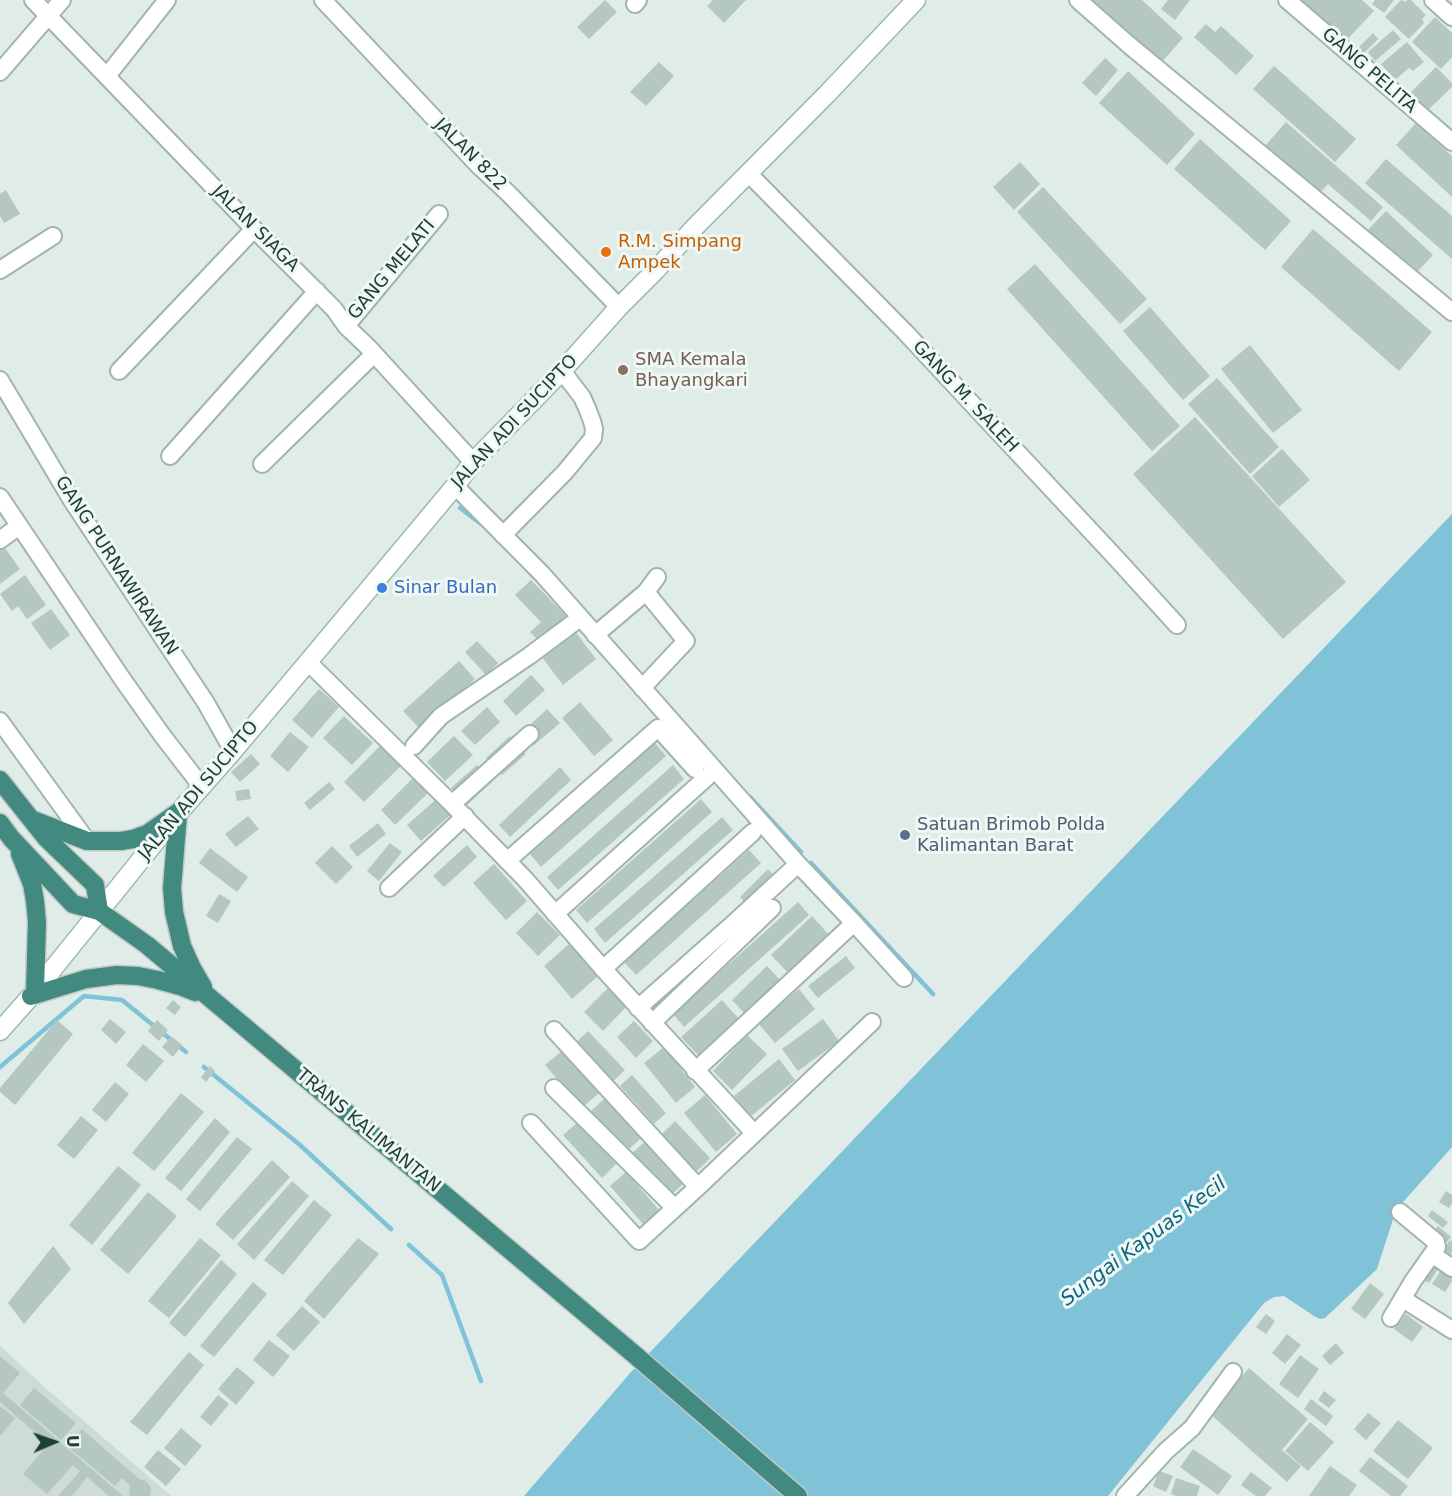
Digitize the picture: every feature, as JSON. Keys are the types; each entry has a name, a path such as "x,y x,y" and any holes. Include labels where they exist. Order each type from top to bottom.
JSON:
{"highway":[{"path":"0,780 46,838 94,885 99,911"},
{"path":"31,820 87,841 121,841 147,834 179,812"},
{"path":"179,812 172,888 174,912 182,946 192,968 211,998"},
{"path":"5,830 24,862 32,884 37,922 33,994 86,979 117,975 158,980 211,998"},
{"name":"TRANS KALIMANTAN","path":"5,830 73,904 99,911 147,945 635,1355 798,1496"}],"main road":[{"name":"JALAN ADI SUCIPTO","path":"0,1031 33,994 179,812 308,662 473,462 694,228 827,94 916,0"}],"street":[{"name":"JALAN SIAGA","path":"33,0 317,291 346,326 473,462"},
{"path":"0,72 62,0"},
{"path":"107,76 167,0"},
{"name":"JALAN 822","path":"323,0 479,166 619,307"},
{"path":"1078,0 1129,45 1452,312"},
{"name":"GANG PELITA","path":"1287,0 1452,142"},
{"path":"1433,0 1452,17"},
{"name":"GANG M. SALEH","path":"748,173 906,333 1178,625"},
{"name":"GANG MELATI","path":"346,326 439,214"},
{"path":"119,371 254,229"},
{"path":"0,270 53,236"},
{"path":"170,456 317,291"},
{"path":"262,464 374,354"},
{"path":"503,535 565,472 593,438 594,429 582,397 562,370"},
{"name":"GANG PURNAWIRAWAN","path":"0,380 71,499 206,703 233,751"},
{"path":"455,486 543,575 798,864 903,978"},
{"path":"0,497 123,680 202,787"},
{"path":"0,540 19,526"},
{"path":"595,635 646,592 657,577"},
{"path":"642,688 686,641 646,592"},
{"path":"414,746 441,716 580,618"},
{"path":"308,662 465,816 695,1071 754,1133"},
{"path":"0,721 87,841"},
{"path":"507,861 658,728 701,773 555,914"},
{"path":"452,804 530,734"},
{"path":"389,888 465,816"},
{"path":"603,969 753,832"},
{"path":"638,1008 798,864"},
{"path":"652,1023 772,908"},
{"path":"695,1071 854,923"},
{"path":"531,1123 639,1241 872,1022"},
{"path":"554,1030 698,1187"},
{"path":"554,1088 675,1208"},
{"path":"1391,1318 1437,1247 1436,1242 1400,1212"},
{"path":"1432,1254 1452,1268"},
{"path":"1403,1299 1452,1330"},
{"path":"1125,1496 1166,1451 1192,1428 1233,1372"}],"shaded area":[{"path":"0,1346 49,1391 171,1496 0,1496"}],"water":[{"name":"Sungai Kapuas Kecil","path":"1452,514 1452,1147 1396,1210 1377,1269 1325,1318 1320,1319 1314,1316 1284,1296 1274,1297 1264,1303 1108,1496 524,1496 631,1372"}],"building":[{"path":"605,0 617,12 589,39 577,27"},
{"path":"713,0 746,0 724,23 707,6"},
{"path":"1090,0 1142,0 1183,38 1159,65"},
{"path":"1168,0 1190,0 1175,20 1161,9"},
{"path":"1298,0 1362,0 1374,11 1343,44"},
{"path":"1375,0 1394,0 1384,13 1372,4"},
{"path":"1401,0 1406,2 1411,0 1426,15 1422,19 1424,23 1409,39 1385,17"},
{"path":"1435,17 1452,33 1452,57 1441,69 1412,42"},
{"path":"1206,24 1215,32 1221,26 1254,56 1236,75 1194,37"},
{"path":"1393,30 1401,39 1375,61 1368,52"},
{"path":"1373,33 1378,39 1363,54 1358,48"},
{"path":"1407,42 1424,62 1413,71 1409,68 1395,80 1381,64"},
{"path":"1105,58 1118,70 1096,96 1082,83"},
{"path":"659,62 674,76 646,106 630,92"},
{"path":"1274,66 1356,139 1335,162 1253,89"},
{"path":"1436,67 1452,83 1452,87 1429,109 1418,109 1406,97"},
{"path":"1128,71 1195,134 1167,165 1099,103"},
{"path":"1286,122 1383,207 1371,221 1328,184 1318,195 1264,147"},
{"path":"1416,123 1452,156 1452,197 1396,145"},
{"path":"1200,139 1291,221 1265,250 1174,169"},
{"path":"1386,159 1452,216 1452,259 1365,183"},
{"path":"1020,162 1040,184 1014,210 993,187"},
{"path":"1043,187 1147,299 1120,324 1017,212"},
{"path":"6,190 20,214 4,223 0,216 0,194"},
{"path":"1386,211 1433,255 1415,274 1368,230"},
{"path":"1313,229 1432,332 1399,371 1281,267"},
{"path":"1035,264 1180,426 1152,451 1007,289"},
{"path":"1150,307 1210,376 1183,400 1123,331"},
{"path":"1250,345 1302,410 1273,433 1221,369"},
{"path":"1217,378 1279,447 1250,474 1188,404"},
{"path":"1195,417 1346,582 1283,639 1133,474"},
{"path":"1282,449 1310,480 1279,507 1252,476"},
{"path":"0,541 20,569 0,584"},
{"path":"25,575 46,605 27,619 18,606 12,611 0,594"},
{"path":"531,580 567,617 541,643 530,632 541,622 515,595"},
{"path":"51,609 70,635 50,650 31,623"},
{"path":"574,630 596,659 563,685 541,656"},
{"path":"477,641 498,663 486,675 465,652"},
{"path":"459,661 475,679 420,729 403,711"},
{"path":"531,675 545,690 516,716 503,701"},
{"path":"319,689 339,707 312,738 292,720"},
{"path":"580,702 613,740 594,756 562,718"},
{"path":"487,707 500,722 475,745 461,731"},
{"path":"547,709 560,723 533,746 521,733"},
{"path":"344,716 373,743 352,765 323,738"},
{"path":"290,732 309,747 288,772 270,756"},
{"path":"454,736 473,755 445,781 427,762"},
{"path":"510,736 526,754 502,775 486,758"},
{"path":"655,743 666,756 541,867 530,854"},
{"path":"381,745 401,766 364,802 344,782"},
{"path":"251,754 260,764 240,782 231,772"},
{"path":"477,765 492,782 466,806 451,788"},
{"path":"673,765 684,779 558,890 547,877"},
{"path":"560,767 571,780 510,837 499,825"},
{"path":"413,778 428,793 395,825 381,810"},
{"path":"329,782 335,789 310,810 304,803"},
{"path":"249,789 251,799 237,801 235,791"},
{"path":"440,796 454,812 421,841 407,825"},
{"path":"701,799 712,812 587,923 576,910"},
{"path":"248,816 259,829 236,847 225,834"},
{"path":"722,817 733,830 605,943 594,929"},
{"path":"378,823 386,834 357,857 349,846"},
{"path":"390,843 402,852 379,881 367,871"},
{"path":"467,845 477,857 444,887 433,876"},
{"path":"332,846 353,867 336,884 315,863"},
{"path":"210,848 248,877 237,892 199,863"},
{"path":"749,850 761,863 636,975 624,962"},
{"path":"494,864 527,901 506,920 473,883"},
{"path":"768,869 776,878 748,906 740,897"},
{"path":"219,894 231,901 218,923 206,916"},
{"path":"798,902 809,915 684,1027 673,1014"},
{"path":"537,912 560,935 538,956 516,933"},
{"path":"812,916 829,935 789,974 771,955"},
{"path":"569,944 598,976 572,999 544,966"},
{"path":"846,956 855,968 818,998 808,986"},
{"path":"767,966 780,980 744,1013 732,1000"},
{"path":"608,988 627,1006 603,1031 584,1012"},
{"path":"799,989 815,1009 775,1043 758,1023"},
{"path":"173,1000 181,1007 175,1015 166,1008"},
{"path":"722,1000 738,1018 698,1055 681,1037"},
{"path":"110,1019 126,1032 116,1044 101,1030"},
{"path":"823,1019 839,1041 798,1071 782,1049"},
{"path":"57,1020 73,1034 15,1105 0,1092 0,1088"},
{"path":"157,1020 168,1030 159,1041 148,1031"},
{"path":"634,1021 653,1041 636,1058 617,1037"},
{"path":"588,1031 625,1070 609,1085 572,1046"},
{"path":"747,1035 767,1054 732,1090 713,1071"},
{"path":"171,1036 182,1045 173,1057 162,1047"},
{"path":"143,1044 164,1061 146,1082 126,1065"},
{"path":"664,1047 695,1087 676,1103 644,1063"},
{"path":"563,1050 599,1093 582,1108 545,1065"},
{"path":"779,1059 795,1080 750,1117 734,1096"},
{"path":"210,1066 215,1071 206,1082 201,1077"},
{"path":"632,1075 666,1113 654,1124 620,1086"},
{"path":"115,1082 129,1094 106,1122 92,1110"},
{"path":"181,1093 204,1112 154,1171 132,1153"},
{"path":"705,1095 737,1134 716,1152 684,1113"},
{"path":"605,1098 641,1138 626,1152 590,1112"},
{"path":"81,1116 98,1130 74,1159 57,1145"},
{"path":"215,1118 230,1132 181,1191 165,1178"},
{"path":"675,1121 710,1158 697,1171 661,1135"},
{"path":"578,1122 616,1164 602,1178 563,1135"},
{"path":"237,1137 252,1149 200,1211 186,1199"},
{"path":"648,1139 669,1162 665,1166 672,1174 675,1172 685,1182 670,1196 631,1154"},
{"path":"272,1160 290,1177 233,1240 215,1224"},
{"path":"118,1166 141,1185 92,1245 69,1225"},
{"path":"626,1172 659,1210 643,1224 610,1186"},
{"path":"292,1181 309,1196 254,1260 237,1244"},
{"path":"1446,1191 1452,1195 1449,1208 1439,1202"},
{"path":"148,1192 177,1216 128,1274 100,1250"},
{"path":"314,1200 332,1215 283,1275 264,1260"},
{"path":"1432,1210 1448,1222 1443,1228 1428,1216"},
{"path":"1438,1226 1451,1237 1443,1246 1430,1235"},
{"path":"200,1238 221,1255 169,1318 148,1301"},
{"path":"358,1238 379,1254 324,1319 304,1301"},
{"path":"1450,1240 1452,1252 1447,1261 1439,1256"},
{"path":"53,1246 71,1269 24,1324 8,1303"},
{"path":"1431,1256 1442,1263 1429,1283 1418,1276"},
{"path":"221,1260 237,1274 185,1337 169,1323"},
{"path":"1443,1267 1452,1273 1452,1281 1445,1292 1432,1284"},
{"path":"253,1282 267,1294 214,1357 200,1346"},
{"path":"1370,1283 1384,1294 1365,1319 1351,1309"},
{"path":"302,1306 320,1322 294,1351 276,1335"},
{"path":"1266,1314 1275,1321 1266,1334 1256,1327"},
{"path":"1406,1314 1423,1327 1412,1342 1394,1329"},
{"path":"1287,1334 1301,1345 1285,1364 1272,1353"},
{"path":"269,1340 290,1356 273,1377 253,1360"},
{"path":"1336,1343 1344,1353 1330,1365 1322,1356"},
{"path":"189,1352 204,1365 147,1435 130,1422"},
{"path":"1300,1355 1319,1369 1298,1398 1279,1384"},
{"path":"0,1356 20,1373 3,1393 123,1496 109,1496 87,1477 72,1496 58,1496 80,1471 73,1465 47,1494 23,1474 48,1444 0,1402"},
{"path":"237,1367 255,1382 236,1405 218,1389"},
{"path":"1249,1368 1308,1419 1282,1450 1301,1466 1287,1482 1210,1414"},
{"path":"34,1388 76,1423 61,1440 20,1405"},
{"path":"1324,1391 1336,1400 1329,1408 1318,1400"},
{"path":"218,1395 229,1404 211,1426 200,1417"},
{"path":"1311,1399 1333,1416 1326,1426 1304,1409"},
{"path":"0,1406 15,1418 0,1436"},
{"path":"1368,1413 1381,1423 1366,1440 1354,1429"},
{"path":"1398,1420 1433,1448 1408,1479 1373,1451"},
{"path":"1310,1422 1334,1442 1308,1471 1285,1451"},
{"path":"181,1428 202,1446 185,1466 164,1448"},
{"path":"82,1429 139,1479 148,1483 151,1488 150,1496 130,1496 130,1486 122,1478 115,1486 68,1447"},
{"path":"1193,1449 1232,1476 1218,1495 1180,1467"},
{"path":"158,1450 181,1469 166,1486 144,1467"},
{"path":"1370,1457 1408,1486 1400,1496 1391,1496 1359,1471"},
{"path":"1330,1466 1357,1485 1349,1496 1309,1496"},
{"path":"1159,1471 1173,1476 1166,1492 1153,1486"},
{"path":"1251,1472 1272,1488 1265,1496 1256,1496 1241,1485"},
{"path":"1176,1478 1200,1486 1197,1496 1171,1494"}],"waterway":[{"path":"460,508 484,526"},
{"path":"750,797 801,852"},
{"path":"811,863 933,994"},
{"path":"0,1067 84,996 122,1000 186,1052"},
{"path":"204,1067 300,1145 391,1229"},
{"path":"409,1245 442,1275 481,1381"}],"place":[{"name":"R.M. Simpang Ampek","path":"606,252"},
{"name":"SMA Kemala Bhayangkari","path":"623,370"},
{"name":"Sinar Bulan","path":"382,588"},
{"name":"Satuan Brimob Polda Kalimantan Barat","path":"905,835"}]}
